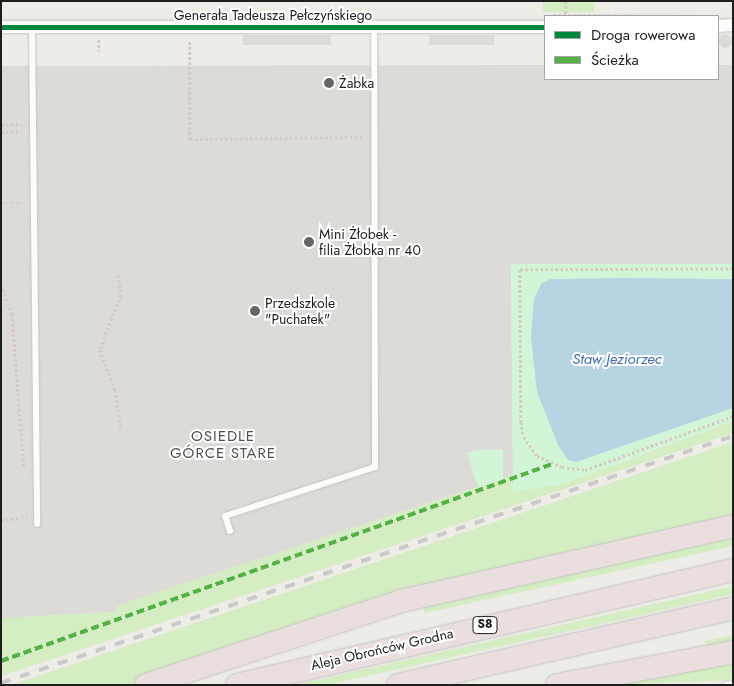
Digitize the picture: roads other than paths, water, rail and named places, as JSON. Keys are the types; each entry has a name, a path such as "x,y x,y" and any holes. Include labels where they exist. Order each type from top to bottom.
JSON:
{"highway":[{"path":"146,685 401,601 733,526"},
{"name":"Aleja Obrońców Grodna","path":"237,685 733,570"},
{"path":"398,685 733,608"},
{"path":"557,685 733,652"}],"street":[{"name":"Generała Tadeusza Pełczyńskiego","path":"1,27 544,26"},
{"path":"719,26 733,26"}],"lane":[{"path":"230,531 225,516 375,467 374,26"},
{"path":"32,27 37,524"},
{"path":"726,685 733,684"}],"water":[{"name":"Staw Jeziorzec","path":"551,279 733,279 733,408 576,462 568,460 558,445 537,392 531,337 534,299 541,284"}],"railway":[{"path":"1,683 733,436"}],"place":[{"name":"Żabka","path":"329,83"},
{"name":"Mini Żłobek - filia Żłobka nr 40","path":"309,242"},
{"name":"Przedszkole \"Puchatek\"","path":"255,311"}],"district":[{"name":"OSIEDLE GÓRCE STARE","path":"223,444"}]}
